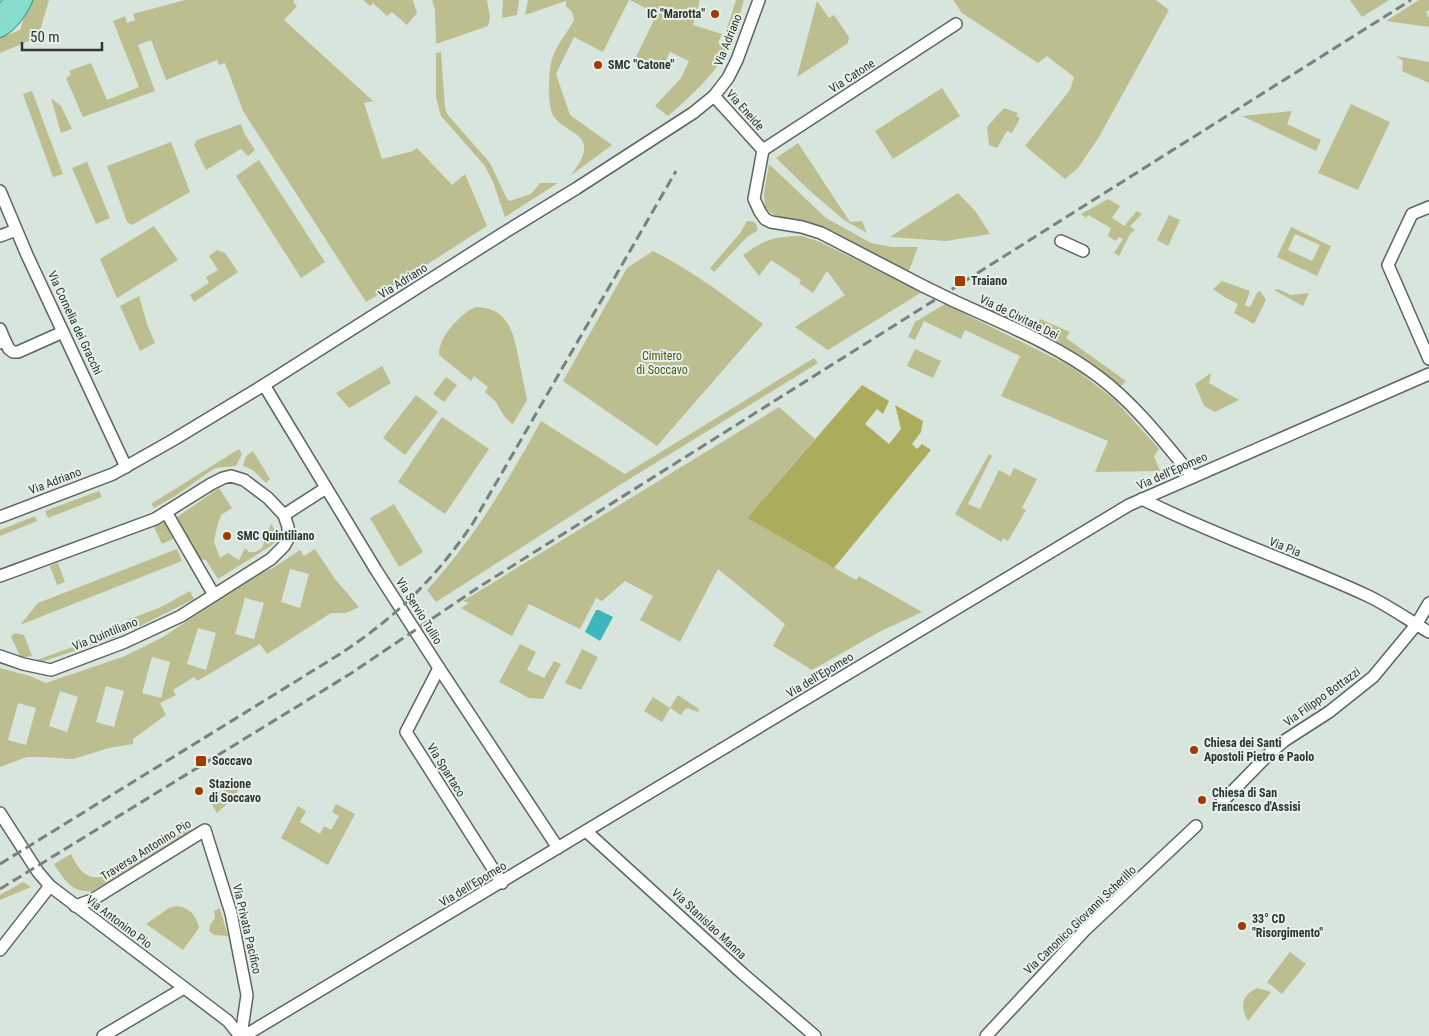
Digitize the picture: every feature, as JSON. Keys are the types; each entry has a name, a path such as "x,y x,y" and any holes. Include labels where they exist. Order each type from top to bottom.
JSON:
{"main road":[{"path":"0,14 12,0"},
{"path":"0,30 18,14 25,0"}],"street":[{"name":"Via Adriano","path":"0,517 113,474 126,467 264,385 693,113 714,96 728,78 737,60 758,0"},
{"name":"Via Catone","path":"763,150 956,24"},
{"name":"Via Eneide","path":"714,96 763,150 754,199"},
{"name":"Via Cornelia dei Gracchi","path":"0,191 16,230 126,467"},
{"name":"Via de Civitate Dei","path":"754,199 765,219 822,233 925,287 1052,348 1098,376 1121,396 1193,477"},
{"path":"1429,207 1412,214 1388,265 1429,359"},
{"path":"0,236 16,230"},
{"path":"1061,241 1083,251"},
{"path":"0,329 3,342 13,352 63,332"},
{"name":"Via dell'Epomeo","path":"241,1036 502,883 1120,510 1429,374"},
{"name":"Via Servio Tullio","path":"264,385 439,668 558,848"},
{"path":"0,576 155,519 223,478 231,476 244,480 254,486 284,515 326,488"},
{"name":"Via Pia","path":"1142,499 1254,550 1368,596 1416,624"},
{"path":"166,512 214,595"},
{"name":"Via Quintiliano","path":"0,656 23,664 51,670 125,642 181,616 271,559 284,546 288,538 288,527 284,515"},
{"name":"Via Filippo Bottazzi","path":"1220,804 1284,741 1329,712 1373,677 1416,624 1429,603"},
{"path":"1416,624 1429,632"},
{"name":"Via Spartaco","path":"439,668 406,732 502,883"},
{"name":"Via Antonino Pio","path":"0,812 38,872 50,886 228,1021 241,1036"},
{"name":"Via Canonico Giovanni Scherillo","path":"986,1036 1085,930 1196,826"},
{"name":"Traversa Antonino Pio","path":"75,906 92,900 205,830"},
{"name":"Via Privata Pacifico","path":"205,830 232,913 247,995 241,1036"},
{"name":"Via Stanislao Manna","path":"586,831 743,974 815,1036"},
{"path":"0,950 50,886"},
{"path":"104,1036 184,988"}],"green space":[{"path":"30,0 49,0 38,37 0,53 0,38 20,30"},
{"path":"185,0 294,0 293,2 297,6 284,20 373,101 364,103 382,159 413,151 417,148 452,185 465,174 487,226 366,302 243,111 225,63 219,65 217,60 166,80 151,40 138,45 155,91 83,117 66,78 71,75 69,71 91,63 107,100 139,87 113,21 125,16 127,23 135,20 133,14"},
{"path":"363,0 413,0 417,13 407,25 392,12 387,16 373,3 370,6"},
{"path":"432,0 487,0 490,18 488,26 436,44 435,9"},
{"path":"503,0 519,0 517,15 502,18"},
{"path":"528,0 629,0 603,52 574,37 556,74 570,115 612,145 570,176 581,161 584,150 583,141 555,118 551,110 549,83 553,56 574,20 572,12 566,6 566,1 525,15"},
{"path":"630,0 700,0 693,25 722,34 718,43 730,47 702,84 668,116 655,106 681,78 689,61 670,52 662,68 636,57 657,14"},
{"path":"736,0 744,0 735,30 727,28"},
{"path":"953,0 1156,0 1169,10 1099,137 1078,168 1065,179 1025,146 1070,90 1074,77 1047,56 1038,63 962,13"},
{"path":"1350,0 1389,0 1362,17"},
{"path":"1419,0 1429,0 1429,10 1426,12 1429,18 1429,27 1386,21"},
{"path":"817,1 829,18 834,15 849,37 848,43 797,77"},
{"path":"441,52 447,114 490,163 507,199 510,201 531,194 540,183 558,183 505,217 493,182 485,166 441,116 436,97 436,53"},
{"path":"1396,56 1429,62 1429,83 1402,71 1403,61"},
{"path":"942,88 960,116 893,159 875,131"},
{"path":"32,91 63,174 53,177 23,94"},
{"path":"51,98 61,106 72,129 61,133"},
{"path":"1351,104 1390,122 1358,190 1318,173"},
{"path":"1004,108 1018,113 1016,116 1020,118 1012,133 1007,131 997,148 989,145 987,127"},
{"path":"1292,111 1287,124 1321,140 1316,151 1242,116"},
{"path":"241,124 244,133 255,150 248,156 241,149 206,170 194,145 197,140"},
{"path":"171,142 190,192 132,225 127,222 107,166"},
{"path":"798,143 850,222 862,221 867,233 844,220 776,158"},
{"path":"259,160 325,262 301,278 236,176"},
{"path":"87,162 110,218 96,224 72,168"},
{"path":"769,164 826,218 871,243 892,247 918,247 908,273 809,222 778,217 765,209 764,193"},
{"path":"958,193 976,212 990,234 946,241 890,237"},
{"path":"1108,199 1120,206 1112,218 1124,226 1137,211 1142,214 1130,226 1135,230 1130,234 1119,256 1114,253 1123,239 1119,237 1116,241 1108,236 1111,228 1088,215 1086,218 1081,214"},
{"path":"1169,215 1180,220 1168,246 1157,240"},
{"path":"747,221 755,222 758,230 747,237 714,272 710,268 741,232"},
{"path":"154,226 178,260 117,298 100,259"},
{"path":"1291,227 1331,246 1317,276 1277,257","holes":["1295,234 1320,245 1312,261 1288,250"]},
{"path":"802,236 820,242 922,292 828,350 795,327 845,295 827,271 813,293 799,283 801,280 771,260 759,276 743,255 758,245 771,240"},
{"path":"217,250 225,253 238,272 194,302 190,295 209,283 206,277 218,270 209,256"},
{"name":"Cimitero di Soccavo","path":"653,251 696,276 763,324 657,446 563,381 627,268"},
{"path":"1222,281 1250,291 1245,305 1250,307 1260,291 1266,300 1254,324 1234,313 1238,304 1213,289"},
{"path":"1278,289 1291,295 1309,293 1303,306 1274,290"},
{"path":"139,296 155,343 140,351 120,306"},
{"path":"945,304 1066,364 1114,399 1159,449 1154,456 1160,471 1095,472 1108,441 1001,396 1020,356 965,330 961,339 924,321 915,340 908,337 915,322"},
{"path":"476,307 497,312 504,318 513,334 527,400 513,424 504,416 495,401 485,392 488,387 474,376 471,381 439,355 440,345 451,328 461,317"},
{"path":"982,309 1007,311 1039,333 1041,339"},
{"path":"1040,319 1070,332 1066,338 1126,381 1118,389 1063,352 1038,323"},
{"path":"915,349 941,361 933,378 907,366"},
{"path":"814,358 818,363 610,491 436,602 427,590 475,530 516,466 541,421 625,474"},
{"path":"382,366 391,383 349,408 336,393"},
{"path":"1211,373 1209,383 1239,400 1215,412 1204,406 1195,384"},
{"path":"446,377 457,385 444,402 433,394"},
{"path":"416,395 438,412 405,455 383,438"},
{"path":"779,407 815,439 747,518 856,580 859,576 922,612 881,631 812,670 773,646 785,624 718,569 680,642 640,620 653,596 625,581 602,601 596,598 580,629 529,604 512,636 461,608 469,603 463,601"},
{"path":"442,417 489,449 445,514 398,482"},
{"path":"239,449 242,454 236,466 215,468 154,508 151,504"},
{"path":"253,451 270,479 266,483 253,470 243,466 246,456"},
{"path":"989,454 992,456 968,504 980,509 999,470 1010,476 1014,468 1037,479 1022,508 1026,510 1008,541 1003,538 1001,542 955,514"},
{"path":"219,488 232,508 221,515 217,526 214,542 220,558 228,553 239,560 245,548 249,552 255,552 262,548 271,524 277,533 274,543 269,547 218,579 206,560 197,559 177,517"},
{"path":"99,491 102,497 48,518 45,511"},
{"path":"394,504 423,552 399,567 370,518"},
{"path":"35,516 37,521 0,536 0,530"},
{"path":"166,521 173,539 162,544 154,527"},
{"path":"177,549 182,561 20,625 38,603"},
{"path":"315,549 335,579 359,607 346,613 331,613 267,654 260,644 197,681 194,677 173,690 176,695 160,703 166,715 133,739 133,744 109,748 73,759 27,757 0,767 0,668 30,676 46,683 125,656 163,637 260,573 273,568 300,550 304,556","holes":["290,569 309,574 300,608 281,602","245,598 264,603 254,639 235,634","198,628 216,633 206,670 187,664","152,657 170,662 161,698 142,693","106,686 124,691 114,727 96,722","60,691 78,697 67,732 49,726","18,703 36,708 26,745 8,740"]},
{"path":"58,563 65,582 57,585 50,566"},
{"path":"190,591 194,599 132,630 127,620 159,608"},
{"path":"114,632 116,637 41,662 34,661"},
{"path":"14,633 24,635 32,656 21,658 11,637"},
{"path":"520,644 536,652 527,670 544,678 554,661 561,664 543,699 529,698 499,682"},
{"path":"582,649 598,657 581,690 565,683"},
{"path":"851,653 854,658 830,672 825,668"},
{"path":"678,695 699,709 698,712 688,708 685,709 681,715 670,708"},
{"path":"653,697 670,708 662,722 644,711"},
{"path":"243,779 235,797 217,813 209,799"},
{"path":"336,804 355,814 328,865 281,838 298,806 306,811 300,822 320,834 324,826 331,830 339,816 332,812"},
{"path":"189,828 191,831 92,891 79,890 73,887 65,880 54,864 71,854 81,871 86,874 96,877 110,875"},
{"path":"23,882 31,887 0,900 0,895"},
{"path":"176,906 191,912 199,928 183,950 146,924 169,908"},
{"path":"220,908 228,936 214,935 209,931 210,925 215,918 214,911"},
{"path":"1290,952 1306,964 1282,994 1267,982"},
{"path":"1257,988 1271,992 1248,1021 1243,1006 1245,998"}],"shaded area":[{"path":"862,385 889,401 883,414 877,409 865,424 889,444 901,429 895,405 923,421 921,432 912,444 917,449 922,444 931,450 834,568 747,518"}],"water":[{"path":"596,610 613,617 600,641 585,632"}],"railway":[{"path":"0,889 350,674 479,587 1411,0"},
{"path":"0,864 340,654 379,626 413,596 444,562 473,523 676,171"}],"place":[{"name":"IC \"Marotta\"","path":"715,14"},
{"name":"SMC \"Catone\"","path":"598,65"},
{"name":"Traiano","path":"960,281"},
{"name":"SMC Quintiliano","path":"227,536"},
{"name":"Chiesa dei Santi Apostoli Pietro e Paolo","path":"1194,750"},
{"name":"Soccavo","path":"201,761"},
{"name":"Stazione di Soccavo","path":"199,791"},
{"name":"Chiesa di San Francesco d'Assisi","path":"1202,800"},
{"name":"33° CD \"Risorgimento\"","path":"1242,926"}]}
